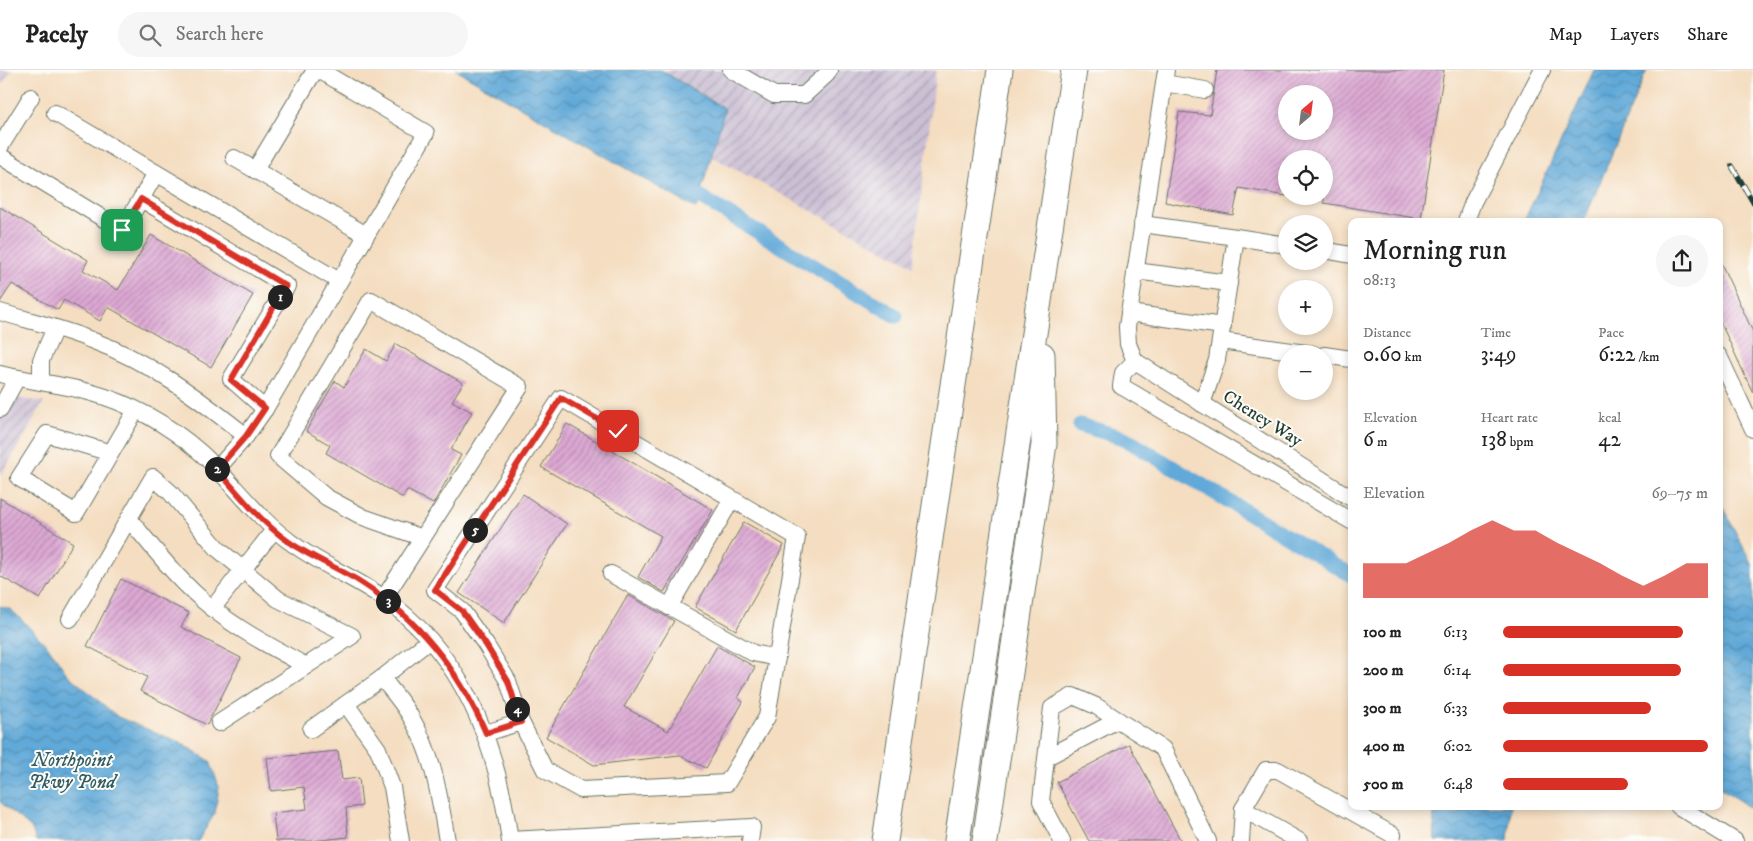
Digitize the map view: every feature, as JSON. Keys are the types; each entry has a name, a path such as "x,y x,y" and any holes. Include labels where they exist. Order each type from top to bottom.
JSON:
{"highway":[{"path":"885,841 1000,70"},
{"path":"957,841 1074,70"},
{"path":"985,841 1044,444 1041,284"}],"street":[{"path":"217,469 246,436 265,408 426,133 317,70 255,170"},
{"path":"731,70 774,95 804,95 827,74 828,70"},
{"path":"1467,218 1473,202 1542,70"},
{"path":"1205,90 1165,77 1129,313 1128,344 1135,361 1123,374 1121,386 1348,519"},
{"path":"0,147 31,97"},
{"path":"55,113 340,281"},
{"path":"0,156 122,230 156,173"},
{"path":"234,158 366,235"},
{"path":"141,199 286,286 231,380 265,408"},
{"path":"1142,224 1278,244"},
{"path":"1202,404 1217,360 1236,237"},
{"path":"1333,252 1348,254"},
{"path":"1136,271 1229,283"},
{"path":"384,598 423,538 520,387 371,300 278,456 326,497 363,516 423,538"},
{"path":"0,312 92,340 155,370 200,399 246,436"},
{"path":"1129,313 1278,346"},
{"path":"41,382 41,360 55,328"},
{"path":"1333,356 1348,359"},
{"name":"Cheney Way","path":"1135,361 1348,496"},
{"path":"1723,365 1753,429"},
{"path":"0,374 89,392 136,410 182,438 217,469 274,530 308,554 361,582 408,618 430,640 455,673 473,704 486,733 498,773 510,840 752,827 750,841"},
{"path":"0,409 17,378"},
{"path":"561,398 797,537 777,658 767,717 727,783 581,790 545,770 521,722 508,681 486,645 462,611 435,590 561,398"},
{"path":"111,453 47,434 19,478 76,513 111,453 136,410"},
{"path":"70,619 153,477 170,492 218,550 278,599 352,636 219,723"},
{"path":"669,607 732,499"},
{"path":"129,519 168,566 212,608 261,641 306,666"},
{"path":"212,608 274,530"},
{"path":"611,574 753,653 777,658"},
{"path":"311,729 382,678 430,640"},
{"path":"382,678 412,718 427,751 440,798 447,841"},
{"path":"1062,841 1042,801 1052,708 1073,696 1096,706 1163,749 1208,841"},
{"path":"346,704 378,749 392,787 401,841"},
{"path":"1046,757 1118,720"},
{"path":"486,733 521,722"},
{"path":"1241,841 1243,808 1266,770 1278,770 1348,810"},
{"path":"1243,808 1298,841"},
{"path":"1348,810 1394,836"},
{"path":"1685,810 1735,841"},
{"path":"1046,841 1050,817"}],"shaded area":[{"path":"0,70 11,70 0,89"},
{"path":"661,70 936,70 913,266 711,156 725,109"},
{"path":"0,396 44,402 0,477"}],"water":[{"path":"456,70 661,70 725,109 696,209"},
{"path":"1594,70 1647,70 1585,218 1525,218"},
{"path":"1723,508 1753,566 1753,810 1723,790"},
{"name":"Northpoint Pkwy Pond","path":"0,606 10,609 20,618 50,649 67,674 118,717 185,745 210,761 219,787 215,813 198,841 36,841 32,829 0,802"},
{"path":"1433,810 1511,810 1508,841 1435,841"}],"building":[{"path":"1217,70 1444,70 1421,218 1333,204 1333,150 1278,150 1278,195 1239,188 1233,215 1165,202 1179,112 1210,115"},
{"path":"0,207 88,260 83,270 118,290 151,235 253,295 211,367 108,307 100,321 64,300 58,310 12,284 0,302"},
{"path":"1723,268 1753,332 1753,393 1723,328"},
{"path":"396,344 463,383 452,401 472,412 451,450 461,455 433,504 407,490 403,498 326,453 330,445 306,431 335,381 344,387 366,349 386,361"},
{"path":"567,424 713,510 664,592 638,577 661,536 541,467"},
{"path":"523,494 567,524 504,623 459,593"},
{"path":"0,498 73,543 40,599 0,576"},
{"path":"744,522 784,545 736,630 695,607"},
{"path":"121,579 189,613 181,627 241,658 207,725 140,691 147,677 87,646"},
{"path":"628,595 674,621 624,707 668,731 717,646 755,667 738,698 743,702 706,768 679,755 594,765 546,737"},
{"path":"1129,744 1181,841 1089,841 1057,782"},
{"path":"338,751 342,780 359,778 362,806 346,808 348,837 312,841 276,841 273,813 307,809 304,787 271,791 267,758"}],"waterway":[{"path":"682,186 896,316"},
{"path":"1080,425 1124,438 1348,573"}],"railway":[{"path":"1732,166 1753,202"}],"route":[{"path":"122,230 141,199 286,286 231,380 265,408 246,436 217,469 263,520 289,542 361,582 390,603 426,635 455,673 473,704 486,733 521,722 508,681 462,611 435,590 561,398 618,431"}]}
